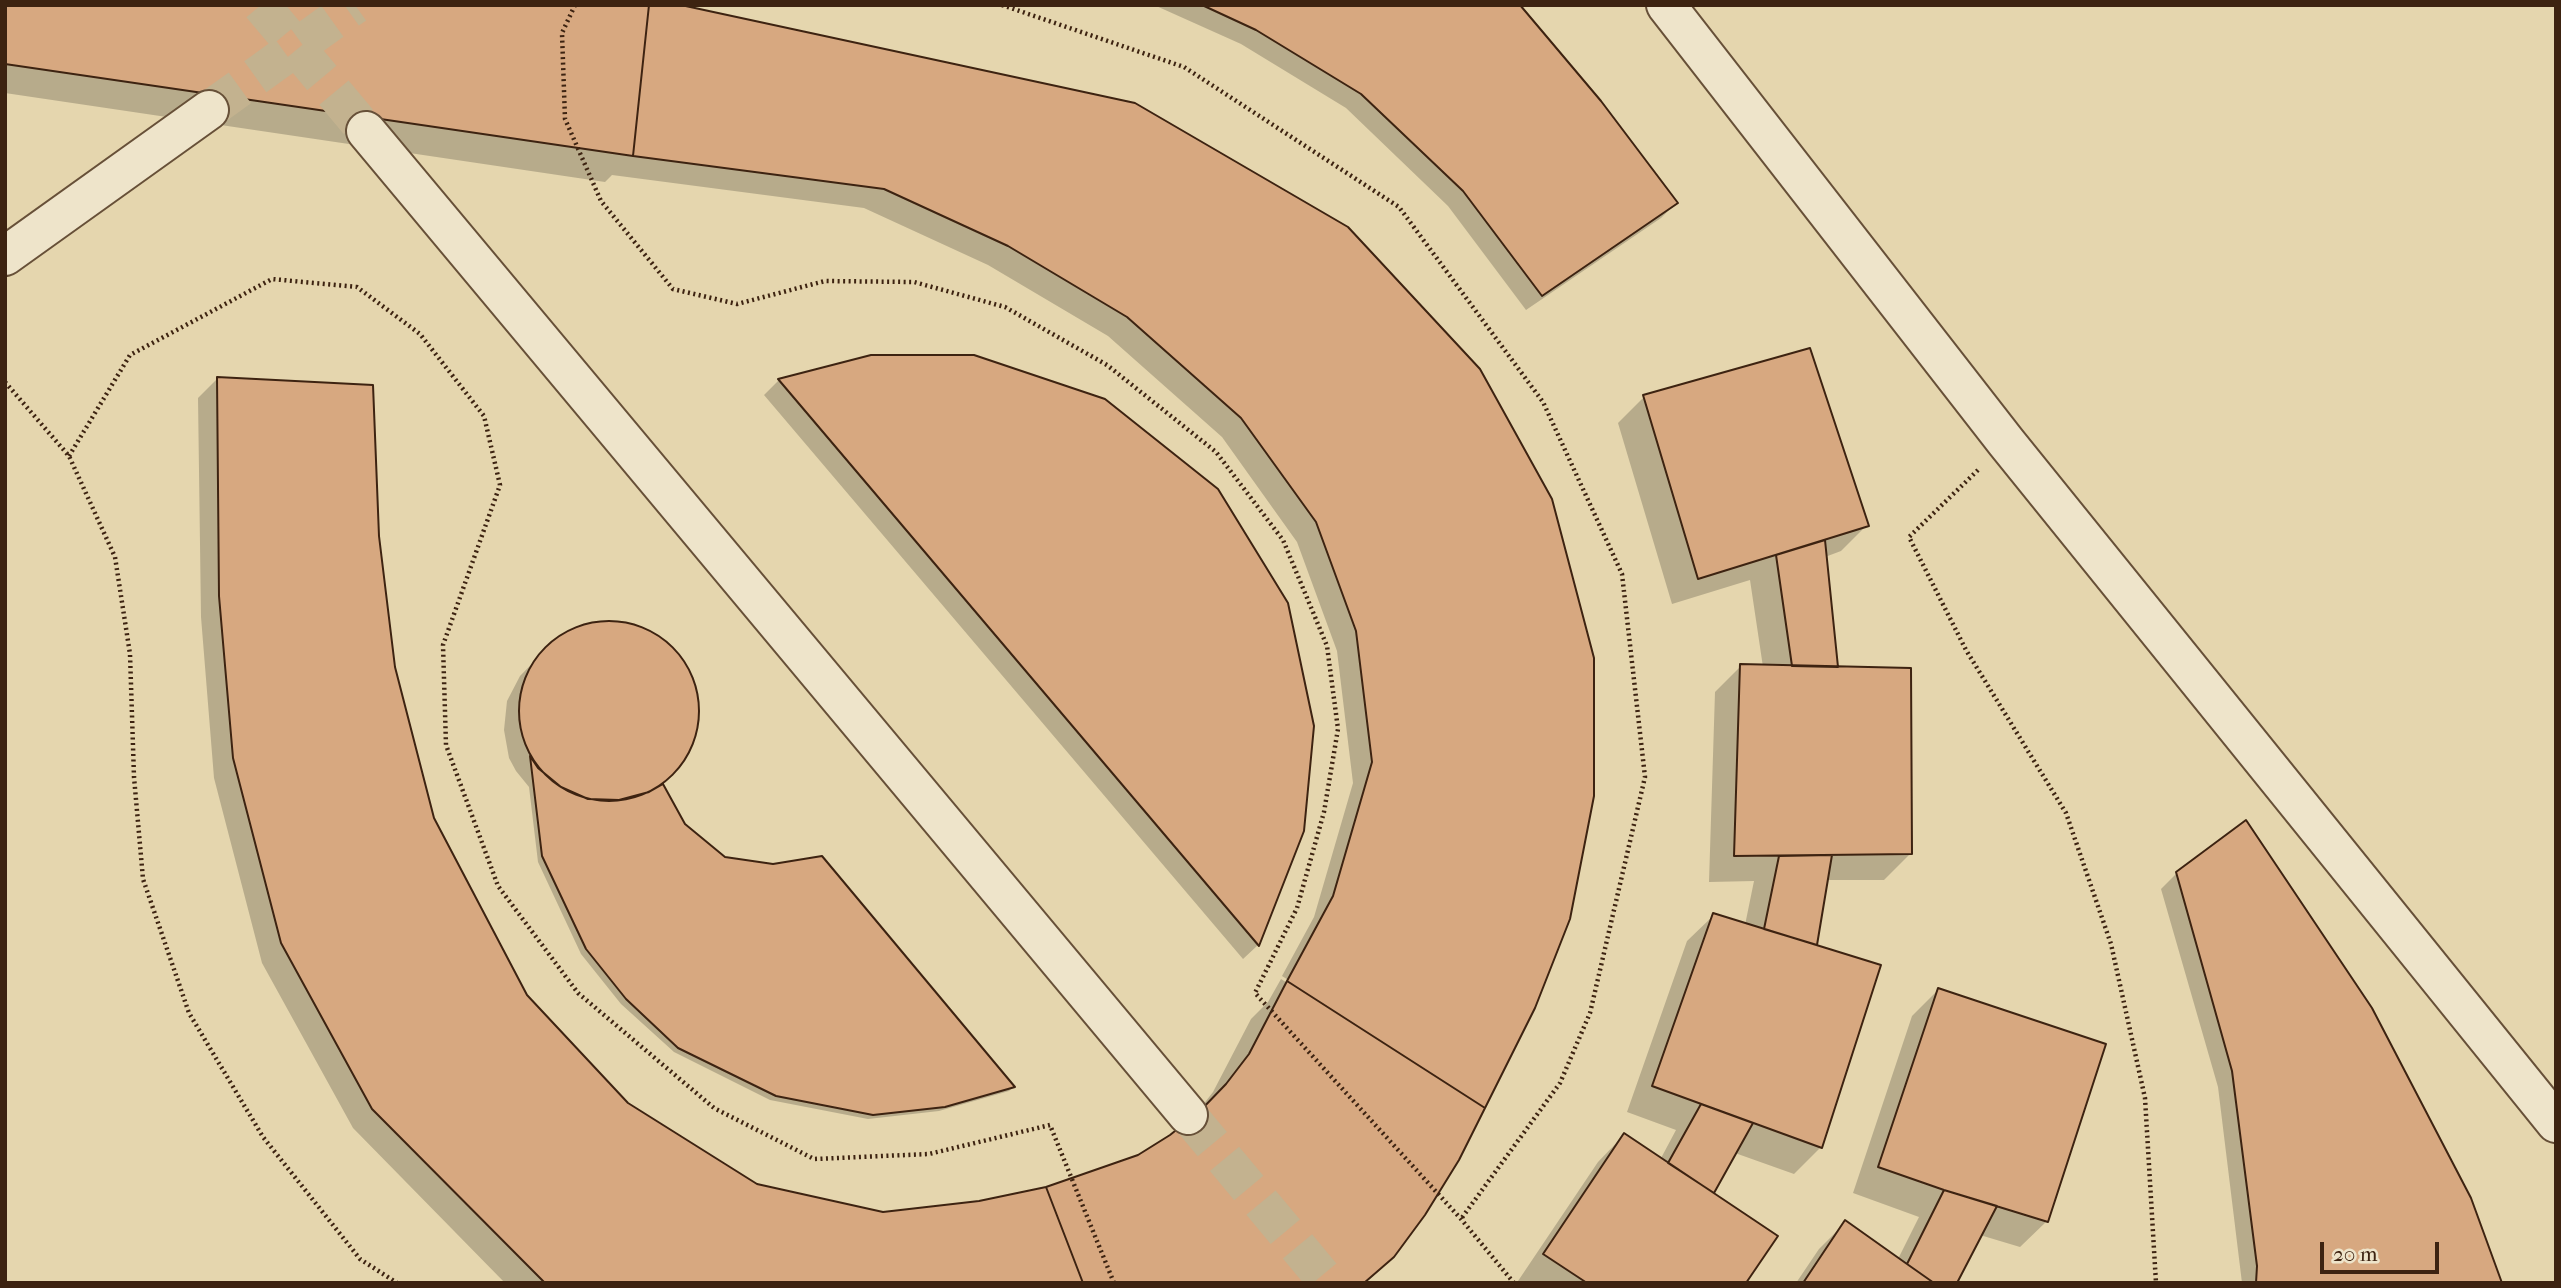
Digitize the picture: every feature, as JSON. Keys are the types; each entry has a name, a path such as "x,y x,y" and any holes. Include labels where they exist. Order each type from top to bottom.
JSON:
{"street":[{"path":"1666,5 2006,442 2556,1124"},
{"path":"5,256 209,110"},
{"path":"366,131 1188,1115"}],"path":[{"path":"575,5 562,33 565,119 601,201 673,289 737,304 825,281 914,282 1005,307 1107,365 1216,452 1283,540 1327,646 1338,729 1324,812 1297,908 1255,993 1461,1219 1514,1283"},
{"path":"1002,5 1184,67 1399,207 1543,402 1622,573 1645,777 1590,1013 1560,1083 1461,1219"},
{"path":"69,456 130,355 272,279 357,287 420,334 484,416 500,485 443,645 446,746 498,886 578,993 714,1108 814,1159 929,1154 1051,1125 1114,1283"},
{"path":"5,382 69,456 115,557 130,654 134,776 143,879 189,1013 263,1137 360,1259 397,1283"},
{"path":"2006,442 1909,537 1966,650 2066,813 2111,944 2146,1098 2156,1283"}],"building":[{"path":"5,5 649,5 633,156 5,64"},
{"path":"649,5 681,5 1135,103 1348,227 1480,369 1552,499 1594,658 1594,796 1570,919 1535,1008 1485,1108 1287,981 1333,896 1372,762 1356,631 1316,522 1241,418 1127,317 1008,246 884,189 633,156"},
{"path":"1202,5 1520,5 1601,101 1678,203 1542,296 1463,191 1361,94 1256,30"},
{"path":"1810,348 1869,526 1698,579 1643,395"},
{"path":"871,355 974,355 1105,399 1218,489 1288,603 1314,726 1304,831 1259,946 778,379"},
{"path":"217,377 373,385 379,536 395,667 434,818 527,995 628,1103 757,1184 883,1212 979,1201 1046,1187 1083,1283 545,1283 372,1109 281,943 233,758 219,596"},
{"path":"1825,540 1838,667 1792,666 1776,555"},
{"path":"609,621 643,628 673,647 692,677 699,711 692,745 673,775 643,794 609,801 575,794 545,775 526,745 519,711 526,677 545,647 575,628"},
{"path":"1740,664 1911,668 1912,854 1734,856"},
{"path":"530,756 538,768 561,787 588,799 619,800 649,792 663,784 685,824 725,857 773,864 822,856 1015,1087 945,1107 873,1115 776,1096 678,1048 626,999 586,949 542,856"},
{"path":"2246,820 2372,1008 2471,1198 2502,1283 2256,1283 2257,1266 2232,1071 2176,872"},
{"path":"1832,855 1817,945 1764,929 1779,856"},
{"path":"1713,913 1881,965 1822,1148 1652,1086"},
{"path":"1287,981 1485,1108 1459,1160 1425,1215 1394,1257 1364,1283 1083,1283 1046,1187 1138,1155 1170,1135 1200,1111 1226,1084 1249,1054"},
{"path":"1938,988 2106,1044 2048,1222 1878,1167"},
{"path":"1701,1104 1753,1123 1714,1193 1668,1163"},
{"path":"1624,1133 1778,1236 1746,1283 1587,1283 1543,1254"},
{"path":"1944,1190 1997,1206 1957,1283 1934,1283 1907,1264"},
{"path":"1845,1220 1907,1264 1934,1283 1803,1283"}],"tunnel":[{"path":"261,5 366,131"},
{"path":"209,110 355,5"},
{"path":"1188,1115 1328,1283"}]}
